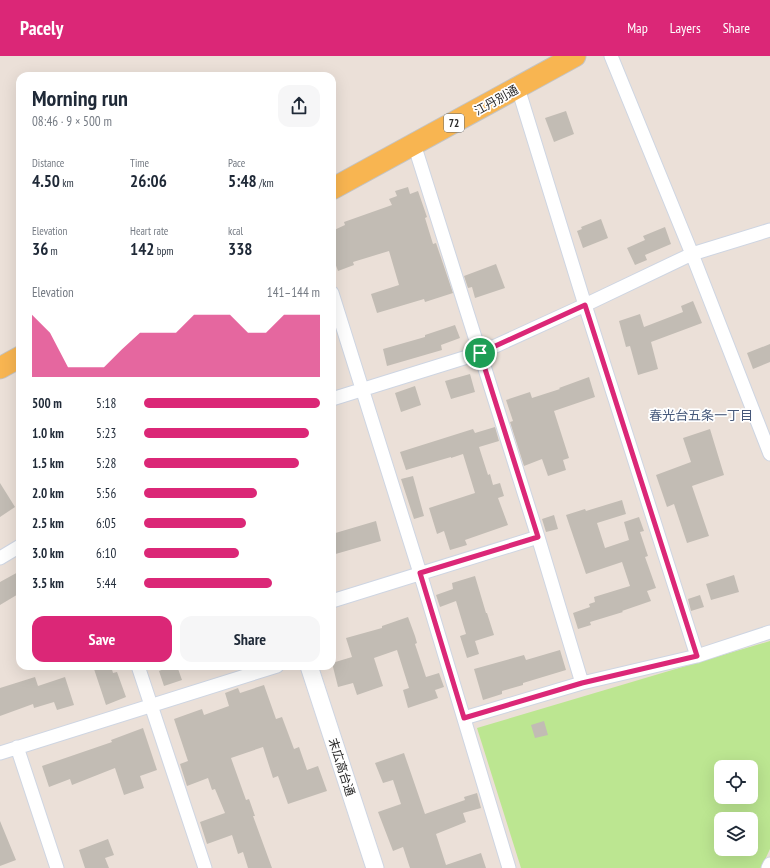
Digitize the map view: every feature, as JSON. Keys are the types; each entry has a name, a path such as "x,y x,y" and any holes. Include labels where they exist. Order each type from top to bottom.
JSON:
{"main road":[{"name":"江丹別通","path":"336,187 575,56"},
{"path":"0,368 16,359"}],"street":[{"path":"611,56 692,254 770,454"},
{"path":"518,88 585,305 697,656"},
{"path":"414,144 538,537 582,683"},
{"path":"336,399 480,353 692,254 770,230"},
{"path":"336,306 420,573 509,868"},
{"path":"336,600 538,537"},
{"path":"0,558 16,548"},
{"path":"464,718 582,683 697,656 770,632"},
{"path":"139,670 205,868"},
{"path":"0,753 264,670"},
{"name":"末広高台通","path":"310,670 375,868"},
{"path":"17,747 57,868"},
{"path":"768,868 770,864"}],"green space":[{"path":"770,641 770,849 761,868 521,868 477,728"}],"building":[{"path":"566,111 574,134 554,142 545,118"},
{"path":"408,187 410,194 418,191 427,217 425,218 433,244 436,243 453,293 425,302 424,299 377,313 371,294 399,285 389,251 353,262 354,265 338,271 336,266 336,229 345,225 344,222 392,205 389,199 397,196 395,191"},
{"path":"601,219 608,238 583,248 577,231 582,229 581,227"},
{"path":"665,227 671,244 645,255 647,260 635,265 627,248 645,240 643,236"},
{"path":"496,264 505,288 475,298 472,287 468,288 464,276"},
{"path":"693,301 702,323 651,342 658,369 638,375 630,346 626,347 619,321 640,314 644,327 683,312 681,306"},
{"path":"455,325 460,338 441,345 442,350 387,366 383,349 425,337 425,335"},
{"path":"770,344 770,362 753,369 747,353"},
{"path":"470,374 475,392 451,399 445,381"},
{"path":"589,377 595,397 554,411 569,458 563,460 566,470 548,476 542,459 524,466 510,422 513,421 506,400 530,392 532,398 560,389 559,388"},
{"path":"415,386 421,405 401,412 395,393"},
{"path":"495,427 499,441 479,447 488,475 490,474 493,485 500,483 504,496 498,498 508,525 465,540 467,545 450,550 444,531 437,534 429,508 475,493 463,454 406,470 400,452 473,429 475,433"},
{"path":"710,429 724,475 692,486 709,536 687,543 674,504 667,507 656,475 691,462 683,438"},
{"path":"413,476 424,516 414,519 401,479"},
{"path":"0,483 15,507 0,517"},
{"path":"622,500 626,514 597,523 605,548 629,540 624,522 639,517 644,531 640,532 648,556 645,557 656,588 647,591 651,601 622,611 623,612 590,622 591,625 578,629 573,613 590,607 589,604 595,602 594,597 630,586 622,562 586,574 566,515 585,509 586,511"},
{"path":"554,515 558,529 546,532 542,519"},
{"path":"376,521 381,541 336,554 336,533"},
{"path":"16,573 16,595 0,605 0,582"},
{"path":"734,575 739,592 711,600 706,584"},
{"path":"475,576 494,635 475,641 479,654 467,658 460,636 466,634 456,601 440,607 436,595 453,589 452,583"},
{"path":"700,595 704,607 691,611 688,599"},
{"path":"408,617 415,636 417,643 415,644 426,677 439,673 444,687 435,690 438,698 408,708 403,690 409,688 397,650 374,658 383,686 357,695 353,683 338,687 334,670 336,670 336,662 352,657 346,638 382,628 382,626"},
{"path":"560,650 566,670 523,683 523,685 502,691 502,694 483,700 474,669 524,655 526,660"},
{"path":"94,670 112,670 113,673 117,672 126,697 106,705"},
{"path":"178,670 182,680 164,686 159,671"},
{"path":"35,677 38,686 65,677 74,705 57,710 54,702 34,708 33,704 0,716 0,688"},
{"path":"264,685 276,719 282,717 294,749 299,747 307,770 318,766 327,791 288,804 278,776 273,778 263,747 231,758 246,800 249,799 255,816 253,816 272,868 248,868 243,852 238,854 232,835 207,844 200,822 225,813 215,789 212,790 208,778 187,786 180,764 188,761 174,719 202,709 204,715 229,706 225,693 238,688 240,693"},
{"path":"544,721 548,735 535,738 531,725"},
{"path":"143,728 157,770 140,776 144,788 124,795 115,768 72,785 70,779 49,787 42,766 112,742 111,740"},
{"path":"404,753 425,814 465,800 464,797 477,793 481,808 463,813 466,822 436,834 446,865 481,853 486,868 410,868 403,847 393,851 378,812 401,804 393,780 383,783 375,763"},
{"path":"0,821 16,860 0,866"},
{"path":"108,839 114,855 105,858 109,868 85,868 79,850"}],"district":[{"name":"春光台五条一丁目","path":"701,415"}],"route":[{"path":"585,305 697,656 582,683 464,718 420,573 538,537 480,353 585,305"}]}
